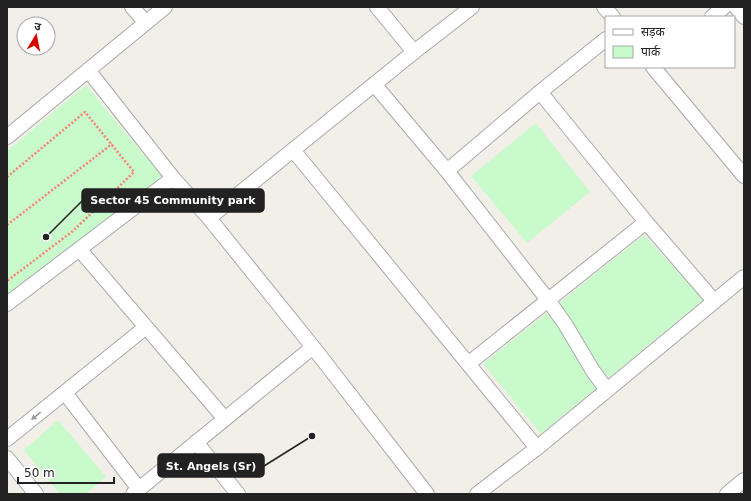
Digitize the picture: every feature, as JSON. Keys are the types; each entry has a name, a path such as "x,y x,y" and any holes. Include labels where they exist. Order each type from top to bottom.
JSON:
{"street":[{"path":"132,7 146,23"},
{"path":"7,137 165,7"},
{"path":"377,7 414,52"},
{"path":"209,218 374,84 472,7"},
{"path":"604,7 612,16"},
{"path":"713,16 724,7"},
{"path":"736,7 744,17"},
{"path":"446,171 605,40"},
{"path":"655,68 744,176"},
{"path":"88,70 173,178 209,218 313,347 427,494"},
{"path":"374,84 446,171 548,300 565,324 593,371 607,390"},
{"path":"540,92 646,222 714,301"},
{"path":"293,150 537,448"},
{"path":"7,304 173,178"},
{"path":"468,364 646,222"},
{"path":"79,249 225,419"},
{"path":"477,494 537,448 744,277"},
{"path":"7,439 146,327"},
{"path":"65,393 136,492 313,347"},
{"path":"196,442 238,494"},
{"path":"7,458 36,494"},
{"path":"727,494 744,480"}],"path":[{"path":"7,177 85,112 134,172 73,231 7,281"},
{"path":"7,225 112,144"}],"green space":[{"path":"86,85 162,177 7,297 7,151"},
{"path":"536,123 590,192 527,243 471,176"},
{"path":"644,235 703,300 541,434 483,364"},
{"path":"58,420 106,477 86,494 60,494 24,450"}],"place":[{"name":"Sector 45 Community park","path":"46,237"},
{"name":"St. Angels (Sr)","path":"312,436"}]}
